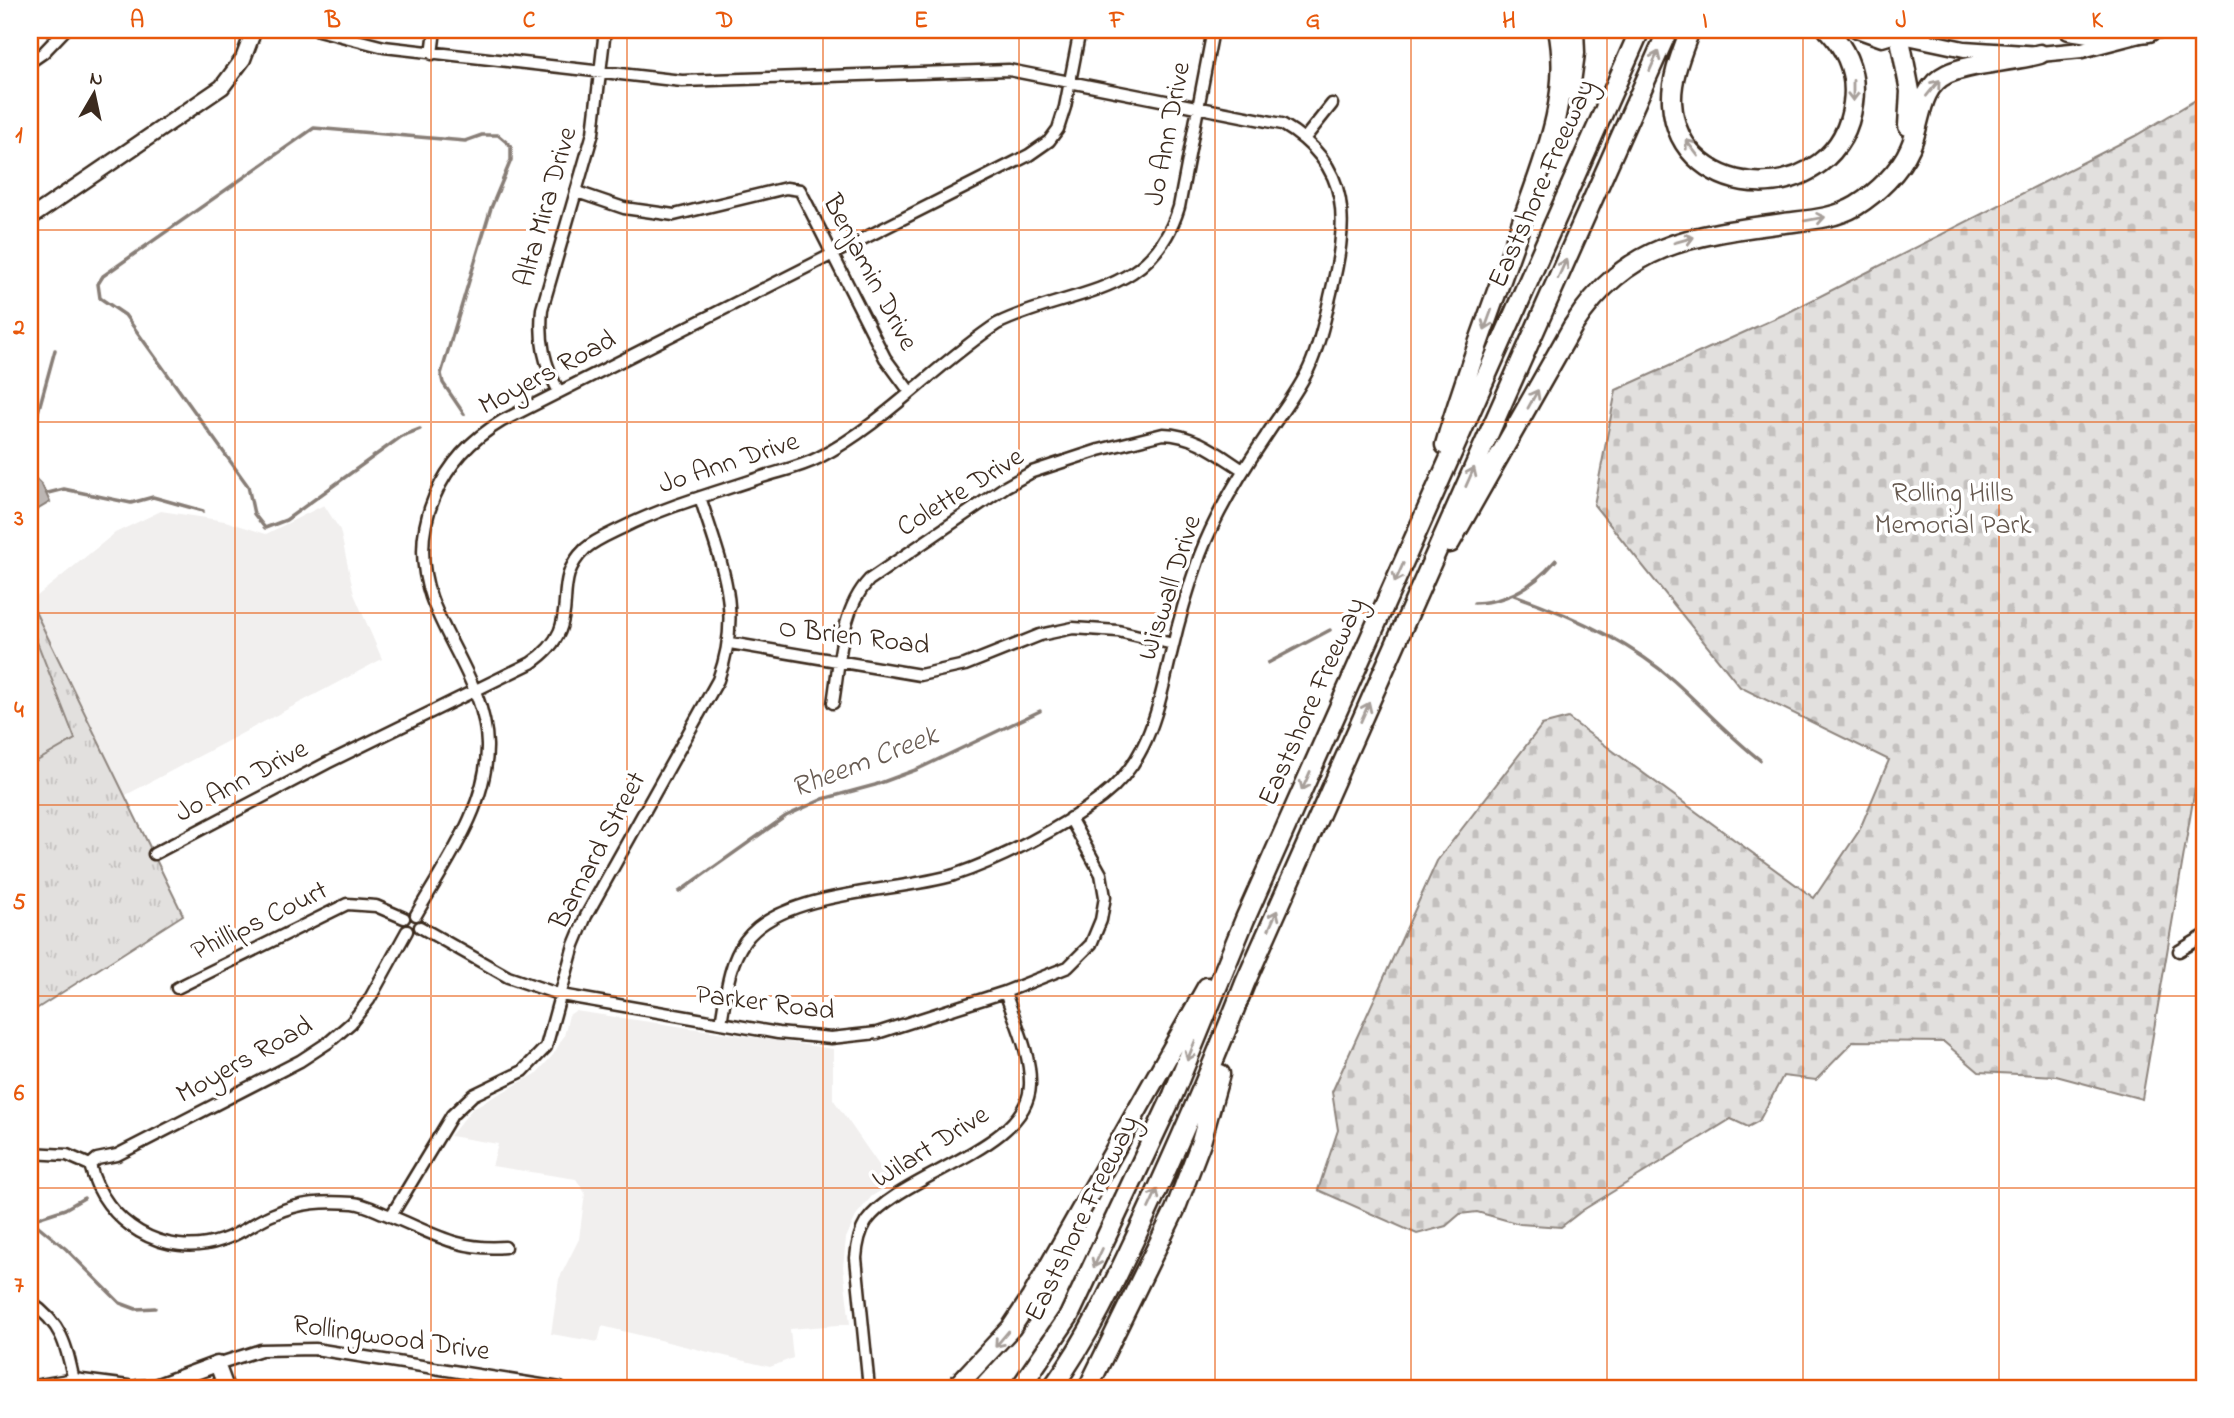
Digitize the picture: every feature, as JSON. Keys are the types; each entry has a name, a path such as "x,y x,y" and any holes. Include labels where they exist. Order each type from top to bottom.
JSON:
{"highway":[{"path":"1542,165 1560,89 1562,55 1558,30"},
{"path":"1427,511 1458,405 1570,90 1575,53 1574,30"},
{"path":"1583,158 1629,30"},
{"name":"Eastshore Freeway","path":"1020,1388 1069,1316 1094,1266 1172,1095 1245,919 1640,30"},
{"name":"Eastshore Freeway","path":"1052,1388 1089,1331 1198,1102 1245,983 1668,30"},
{"path":"1690,30 1673,86 1674,115 1679,130 1708,166 1724,176 1758,184 1791,180 1804,174 1829,155 1847,129 1854,100 1852,74 1844,51 1828,30"},
{"path":"2069,30 2109,36 2154,31"},
{"path":"1878,187 1899,157 1909,119 1909,77 1899,31"},
{"path":"1412,606 1480,494 1573,326 1608,281 1642,257 1674,242 1826,217 1857,205 1904,160 1916,134 1925,98 1937,80 1961,70 2040,54"},
{"path":"955,1388 1011,1328 1031,1298 1245,919"},
{"path":"1088,1388 1175,1210 1201,1142 1245,983"}],"street":[{"path":"30,62 43,53 65,30"},
{"path":"30,218 222,87 243,59 254,30"},
{"name":"Wiswall Drive","path":"317,30 384,47 432,54 682,81 985,69 1070,82 1282,124 1305,138 1333,174 1344,221 1335,276 1309,368 1243,470 1200,555 1173,644 1152,730 1128,774 1101,798 1070,818 995,858 952,875 796,906 772,916 746,939 733,961 721,1023"},
{"path":"432,54 435,30"},
{"name":"Alta Mira Drive","path":"559,392 543,357 540,335 542,309 593,133 605,30"},
{"name":"Moyers Road","path":"416,915 472,813 484,783 487,733 475,690 432,598 424,558 426,520 443,477 468,445 502,421 1029,155 1049,141 1058,129 1080,30"},
{"name":"Jo Ann Drive","path":"155,854 550,651 564,621 566,580 573,564 586,548 652,513 815,460 849,440 997,324 1016,315 1105,286 1144,267 1173,228 1213,30"},
{"path":"1857,30 1882,39 1899,31 1964,49 2040,54 2082,50 2154,31"},
{"path":"1305,138 1332,104"},
{"name":"Benjamin Drive","path":"577,192 624,208 674,215 786,188 800,190 885,358 910,392"},
{"name":"Colette Drive","path":"833,703 850,608 858,592 869,580 1005,487 1032,472 1099,450 1163,434 1198,440 1243,470"},
{"name":"Barnard Street","path":"391,1216 452,1115 473,1095 523,1071 546,1047 574,945 586,916 718,680 730,643 732,611 700,497"},
{"name":"O Brien Road","path":"730,643 920,675 941,672 1040,635 1073,628 1118,631 1173,644"},
{"name":"Parker Road","path":"420,927 508,977 561,995 818,1037 877,1033 1005,992 1068,967 1091,944 1101,920 1105,897 1101,874 1070,818"},
{"name":"Phillips Court","path":"177,988 347,904 376,906 404,918"},
{"path":"416,915 421,923 420,927 416,931 407,931 404,918 416,915"},
{"name":"Moyers Road","path":"93,1162 117,1154 300,1061 330,1042 351,1023 369,1000 407,931"},
{"path":"2179,951 2204,936"},
{"name":"Wilart Drive","path":"869,1388 858,1283 858,1240 865,1224 888,1200 1003,1132 1024,1109 1030,1089 1030,1065 1005,992"},
{"path":"30,1153 78,1159 80,1163 93,1162 104,1202 118,1217 136,1231 178,1244 220,1241 274,1214 303,1204 331,1201 358,1204 478,1249 505,1247"},
{"path":"30,1302 48,1315 65,1342 74,1381"},
{"name":"Rollingwood Drive","path":"137,1388 155,1387 261,1350 314,1349 560,1388"},
{"path":"217,1364 226,1388"},
{"path":"33,1388 74,1381 128,1388"}],"shaded area":[{"path":"30,473 42,485 50,502 30,514"},
{"path":"324,505 340,530 354,594 382,659 124,796 31,601 115,533 161,511 225,521 266,534"},
{"path":"575,1011 833,1049 833,1099 892,1184 872,1196 857,1214 846,1238 843,1267 850,1324 790,1329 793,1358 770,1367 602,1326 598,1342 551,1334 559,1279 579,1239 585,1193 576,1179 492,1166 498,1144 450,1136 473,1108 536,1074 553,1055 564,1036 569,1015"}],"green space":[{"name":"Rolling Hills Memorial Park","path":"2204,95 2204,736 2142,1099 2056,1076 1979,1072 1944,1042 1854,1041 1816,1080 1783,1076 1759,1121 1748,1127 1731,1119 1583,1210 1561,1227 1520,1224 1477,1212 1460,1214 1446,1226 1417,1234 1318,1190 1338,1130 1332,1092 1437,861 1542,725 1568,718 1814,898 1859,831 1889,760 1740,687 1594,505 1616,390 1787,313 2135,136"},
{"path":"30,601 183,915 30,1013"},
{"path":"30,624 75,739 30,765"}],"waterway":[{"path":"420,429 402,436 286,520 265,528 254,514 248,486 125,315 100,298 98,284 103,276 314,128 465,141 482,135 498,135 511,146 511,160 491,208 441,374 443,383 464,414"},
{"path":"30,462 38,412 55,350"},
{"path":"48,493 64,489 131,503 153,497 203,511"},
{"name":"Rheem Creek","path":"1474,603 1498,600 1520,591 1539,578 1556,560"},
{"name":"Rheem Creek","path":"1514,595 1577,620 1638,654 1674,681 1760,760"},
{"name":"Rheem Creek","path":"1268,663 1330,630"},
{"name":"Rheem Creek","path":"679,892 786,816 823,799 875,785 918,769 1040,711"},
{"name":"Rheem Creek","path":"31,1220 65,1209 84,1198"},
{"path":"31,1220 66,1249 120,1303 136,1309 155,1308"}]}
